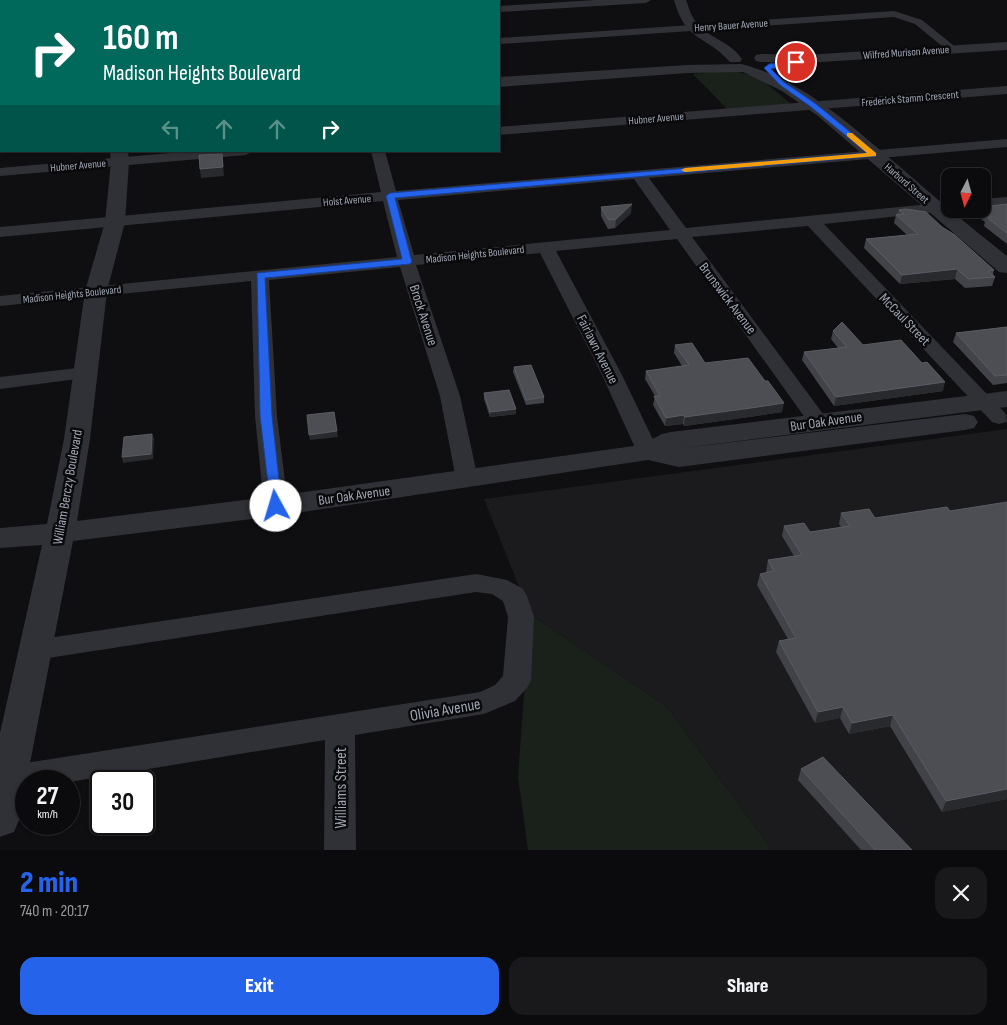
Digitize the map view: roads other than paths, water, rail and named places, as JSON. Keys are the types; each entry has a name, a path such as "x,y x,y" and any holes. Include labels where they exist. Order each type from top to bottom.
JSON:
{"street":[{"path":"500,9 646,0"},
{"name":"Harbord Street","path":"680,0 683,14 701,36 752,63 813,106 941,206"},
{"name":"Henry Bauer Avenue","path":"500,41 906,15 916,20 952,49"},
{"name":"Wilfred Murison Avenue","path":"500,82 1007,46"},
{"name":"Harbord Street","path":"723,48 752,63"},
{"name":"Frederick Stamm Crescent","path":"813,106 1007,90"},
{"name":"Hubner Avenue","path":"500,131 813,106"},
{"path":"873,154 1007,143"},
{"name":"Hubner Avenue","path":"0,172 120,156 221,152"},
{"name":"Brock Avenue","path":"378,152 407,262 450,396 467,479"},
{"name":"Holst Avenue","path":"0,232 873,154"},
{"name":"William Berczy Boulevard","path":"0,820 4,779 35,650 60,533 77,439 96,291 115,222 120,156"},
{"name":"Brunswick Avenue","path":"638,174 818,422"},
{"path":"991,203 1007,202"},
{"name":"Madison Heights Boulevard","path":"0,301 941,208"},
{"name":"Harbord Street","path":"954,218 1007,267"},
{"name":"McCaul Street","path":"812,221 999,409"},
{"name":"Fairlawn Avenue","path":"546,247 612,375 648,452"},
{"path":"260,275 266,416 276,506"},
{"path":"0,383 86,373"},
{"name":"Bur Oak Avenue","path":"0,538 60,533 276,506 467,479 648,452 671,440 818,422 999,409"},
{"name":"Bur Oak Avenue","path":"648,452 679,458 999,409"},
{"name":"Olivia Avenue","path":"4,779 484,703 505,693 517,680 521,617 514,596 498,586 476,583 35,650"},
{"name":"Williams Street","path":"340,726 340,850"}]}
